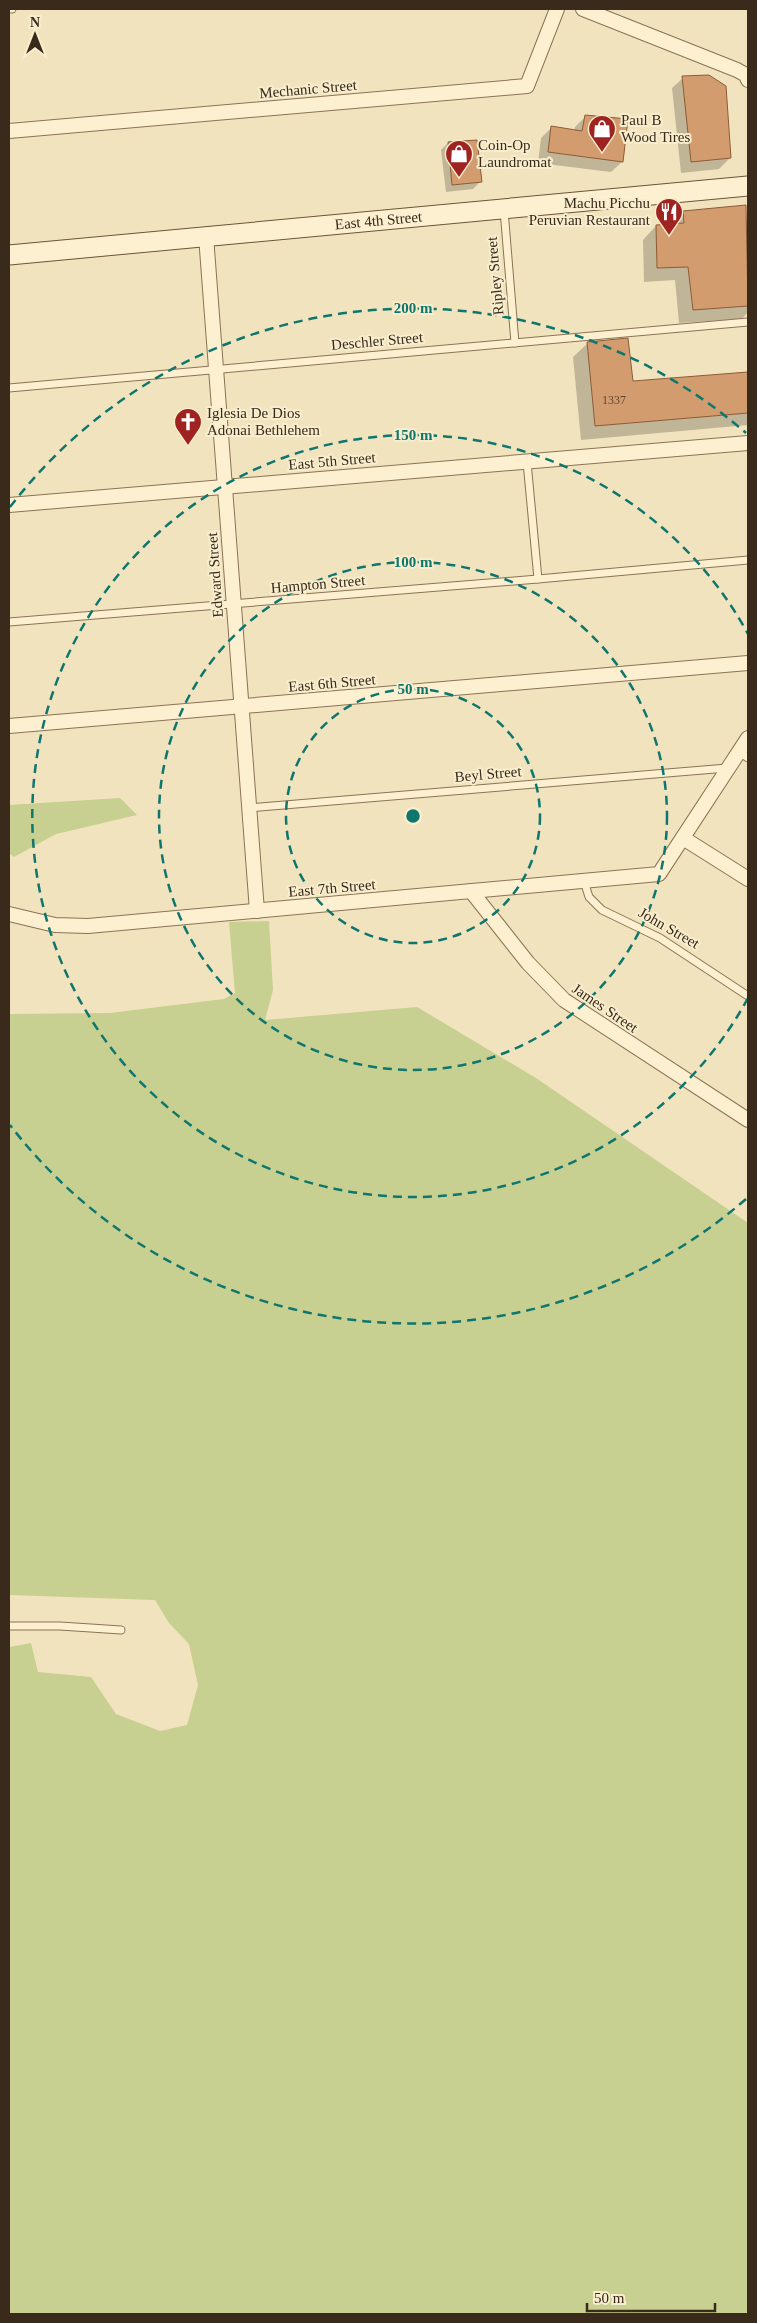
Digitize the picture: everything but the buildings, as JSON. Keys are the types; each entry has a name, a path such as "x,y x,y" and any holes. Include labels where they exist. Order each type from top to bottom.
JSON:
{"main road":[{"name":"East 4th Street","path":"9,255 503,207 748,186"}],"street":[{"name":"Mechanic Street","path":"9,131 527,86 557,9"},
{"path":"583,9 737,70 746,75 748,80"},
{"name":"Edward Street","path":"206,236 257,911"},
{"name":"East 5th Street","path":"9,504 748,443"},
{"name":"East 6th Street","path":"9,726 748,663"},
{"path":"748,738 744,755 729,768 683,838 748,879"},
{"name":"East 7th Street","path":"9,914 54,925 88,926 659,874 683,838"},
{"name":"James Street","path":"471,891 528,963 564,1000 748,1120"}],"lane":[{"name":"Ripley Street","path":"503,207 515,343"},
{"name":"Deschler Street","path":"9,388 748,322"},
{"path":"527,462 538,579"},
{"name":"Hampton Street","path":"9,622 234,605 748,560"},
{"name":"Beyl Street","path":"249,808 729,768"},
{"name":"John Street","path":"584,881 589,898 602,910 660,938 748,996"},
{"path":"9,1626 60,1626 121,1630"}],"green space":[{"path":"120,798 137,815 56,834 14,857 9,853 9,805"},
{"path":"269,921 273,990 265,1020 417,1007 536,1078 748,1223 748,2314 9,2314 9,1647 31,1643 38,1672 91,1677 116,1714 160,1731 187,1725 198,1685 189,1644 169,1623 155,1600 9,1595 9,1014 110,1013 224,999 235,993 229,922"}],"place":[{"name":"Paul B Wood Tires","path":"602,153"},
{"name":"Coin-Op Laundromat","path":"459,178"},
{"name":"Machu Picchu Peruvian Restaurant","path":"669,236"},
{"name":"Iglesia De Dios Adonai Bethlehem","path":"188,446"}]}
